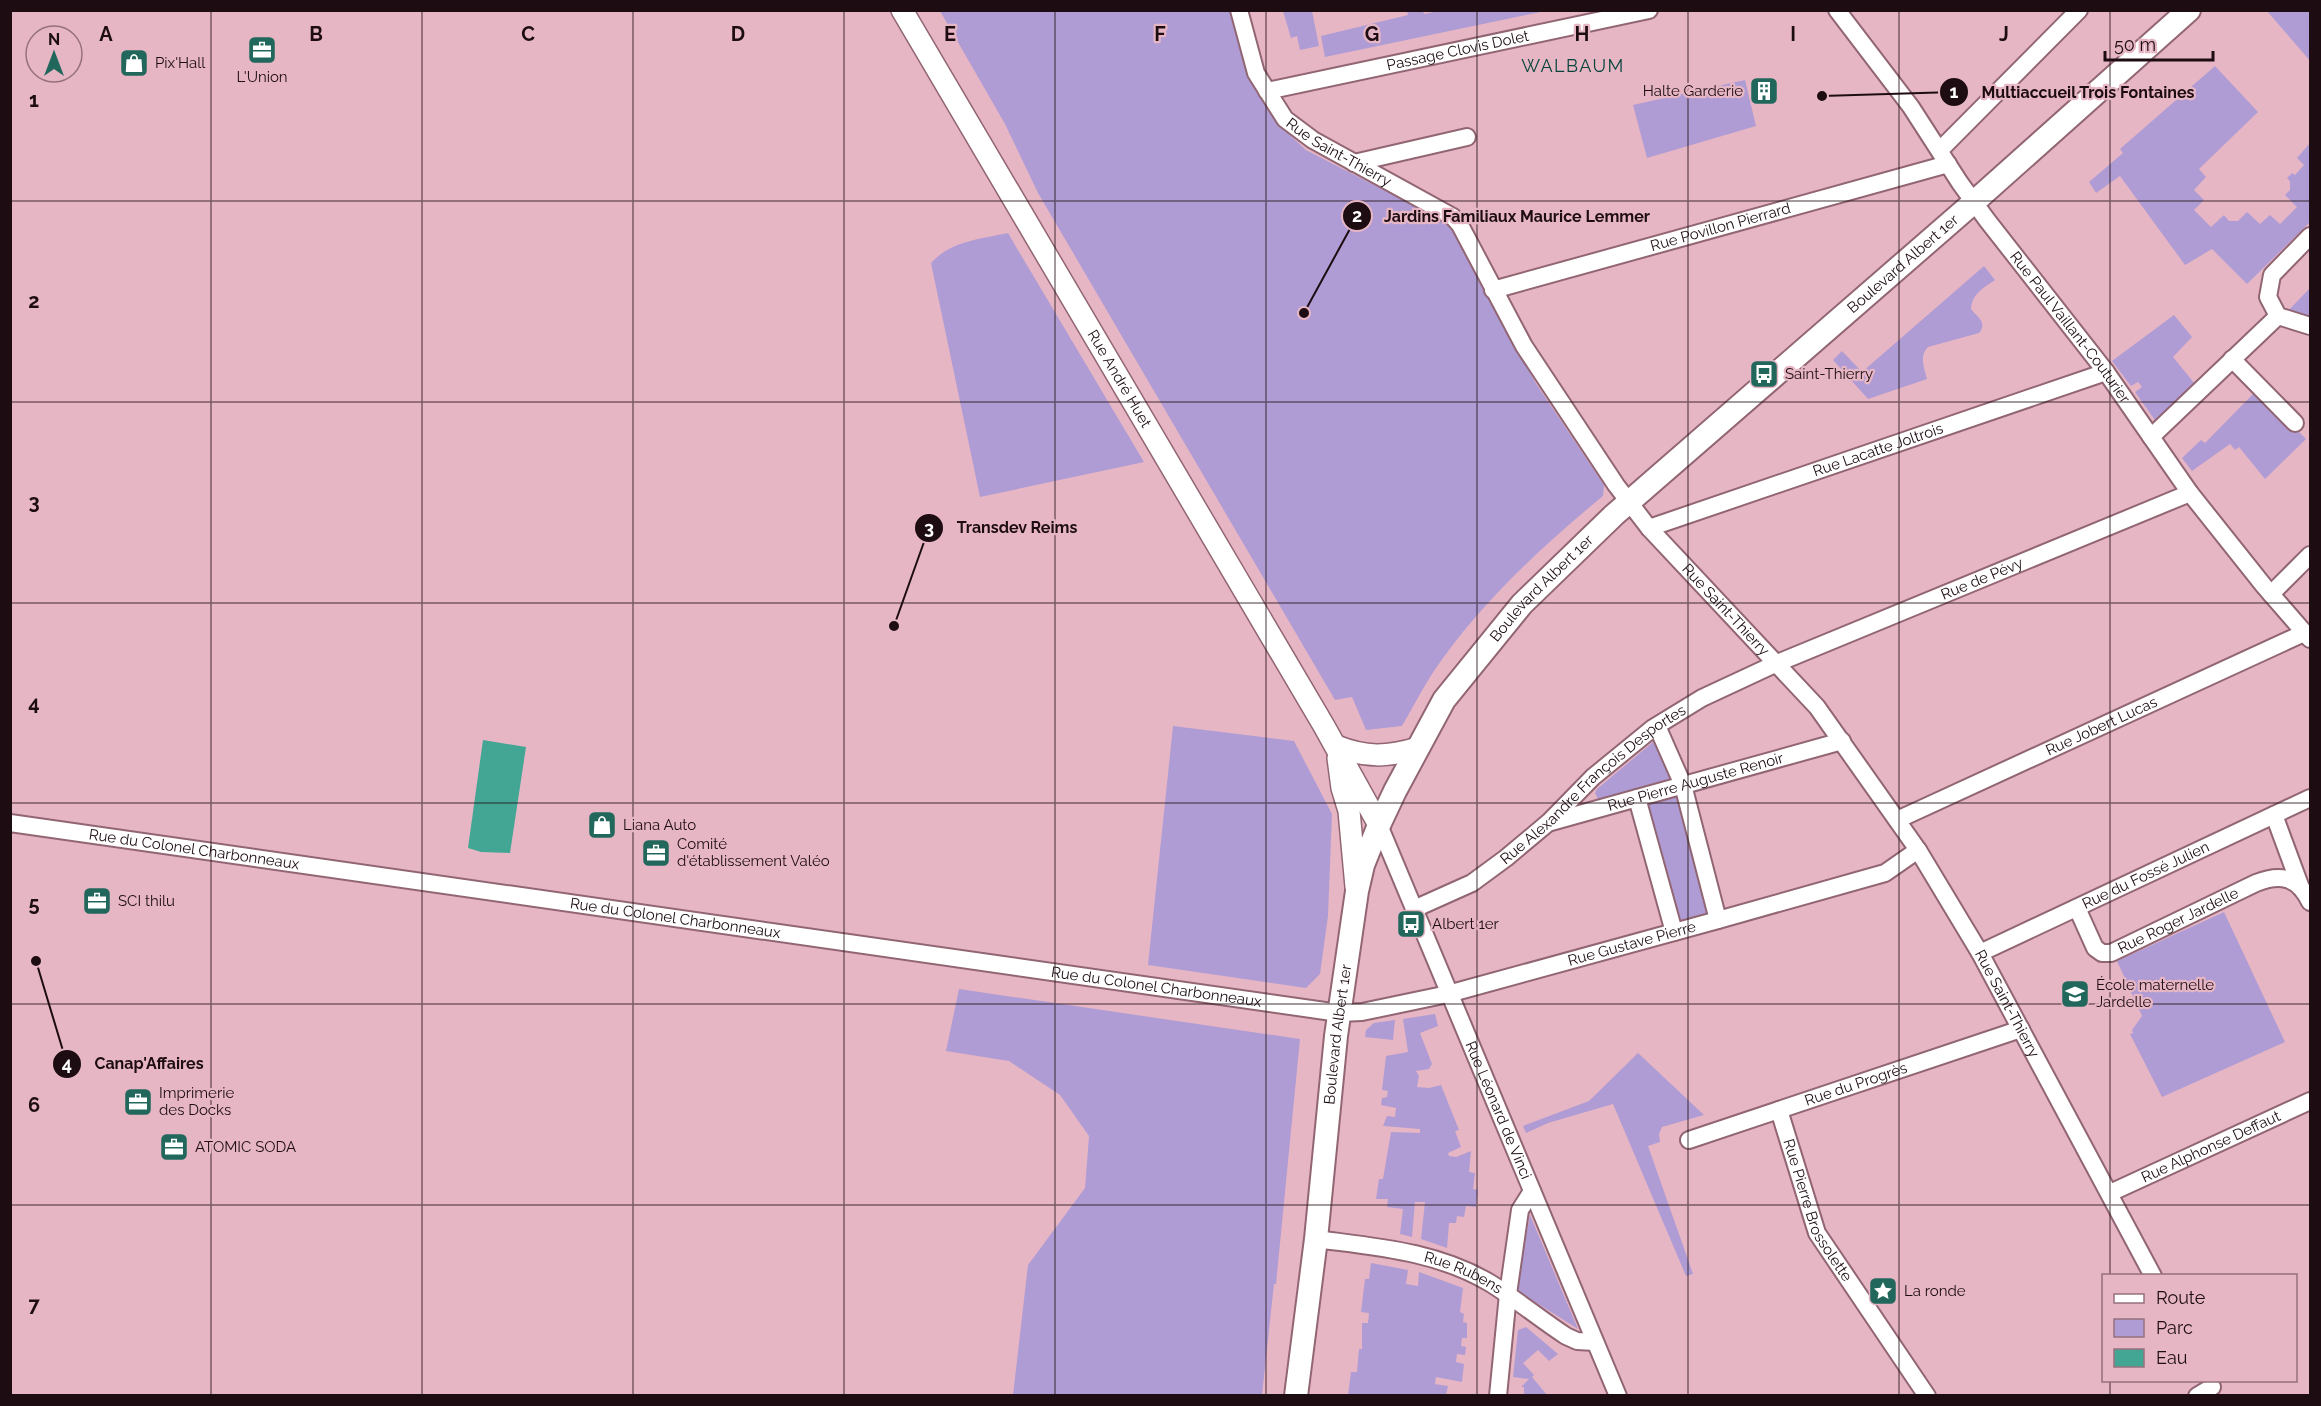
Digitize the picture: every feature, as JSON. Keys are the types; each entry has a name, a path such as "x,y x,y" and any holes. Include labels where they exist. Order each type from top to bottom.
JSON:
{"main road":[{"name":"Boulevard Albert 1er","path":"1296,1395 1316,1239 1339,1013 1357,891 1363,866 1379,825 1444,700 1522,604 1622,494 1974,202 2189,10"}],"street":[{"name":"Rue André Huet","path":"902,10 1336,746 1379,825"},
{"name":"Rue Saint-Thierry","path":"1239,10 1256,74 1285,119 1313,140 1453,216 1460,225 1524,346 1622,494 1649,528 1816,707 1842,741 1918,850 1980,954 2152,1274"},
{"name":"Passage Clovis Dolet","path":"1267,91 1649,10"},
{"name":"Rue Paul Vaillant-Couturier","path":"1837,10 1911,108 1974,202 2106,372 2190,493 2271,594 2309,637"},
{"path":"1944,157 2079,10"},
{"path":"1354,163 1467,137"},
{"name":"Rue Povillon Pierrard","path":"1493,290 1944,157"},
{"path":"2310,236 2272,275 2268,297 2278,316 2310,326"},
{"path":"2151,437 2278,316"},
{"path":"2232,359 2295,423"},
{"name":"Rue Lacatte Joltrois","path":"1649,528 2106,372"},
{"name":"Rue de Pévy","path":"1775,664 2190,493"},
{"path":"2271,594 2310,555"},
{"name":"Rue Jobert Lucas","path":"1897,820 2309,637"},
{"name":"Rue Alexandre François Desportes","path":"1414,909 1472,883 1506,858 1549,822 1593,777 1657,726 1702,698 1775,664"},
{"path":"1657,726 1683,785 1718,920"},
{"name":"Rue Pierre Auguste Renoir","path":"1549,822 1842,741"},
{"path":"1357,891 1349,811 1342,789 1336,746 1371,756 1418,748"},
{"path":"1637,798 1674,932"},
{"name":"Rue du Fossé Julien","path":"1980,954 2310,798"},
{"name":"Rue Roger Jardelle","path":"2274,815 2306,895"},
{"name":"Rue du Colonel Charbonneaux","path":"10,823 1339,1013"},
{"name":"Rue Léonard de Vinci","path":"1379,825 1393,853 1448,994 1618,1395"},
{"name":"Rue Gustave Pierre","path":"1339,1013 1362,1012 1448,994 1885,873 1918,850"},
{"name":"Rue Roger Jardelle","path":"2077,908 2095,948 2102,953 2111,952 2259,882 2282,877 2291,880 2306,895"},
{"name":"Rue du Progrès","path":"1689,1140 2021,1029"},
{"name":"Rue Alphonse Deffaut","path":"2110,1193 2310,1101"},
{"name":"Rue Pierre Brossolette","path":"1779,1110 1817,1233 1927,1395"},
{"path":"1498,1395 1508,1294 1520,1210 1532,1191"},
{"name":"Rue Rubens","path":"1316,1239 1413,1252 1459,1268 1508,1294 1566,1336 1577,1341 1595,1342"},
{"path":"2197,1395 2212,1388"}],"green space":[{"path":"940,11 1233,11 1253,81 1280,126 1306,150 1444,221 1451,226 1465,245 1535,382 1604,485 1603,496 1533,557 1489,601 1432,674 1402,726 1366,730 1352,697 1335,700 1038,193 1005,124"},
{"path":"1283,11 1312,11 1319,46 1300,50 1297,36 1291,38"},
{"path":"1407,11 1423,11 1424,14 1439,11 1545,11 1325,57 1321,36 1408,15"},
{"path":"2267,11 2310,11 2310,61 2305,55"},
{"path":"2215,66 2258,112 2199,169 2206,177 2194,190 2204,200 2194,210 2211,227 2224,215 2229,221 2238,221 2247,212 2260,224 2270,215 2280,224 2297,207 2285,195 2290,190 2290,181 2287,178 2292,173 2295,175 2304,165 2297,158 2310,143 2310,222 2247,284 2212,249 2185,265 2120,176 2096,193 2089,182 2123,153 2120,149"},
{"path":"1745,80 1756,126 1647,158 1633,105"},
{"path":"1008,233 1144,462 980,497 931,263 957,245"},
{"path":"1984,266 1995,280 1973,299 1971,309 1982,323 1979,333 1928,347 1923,358 1927,379 1868,399 1833,360 1842,351 1862,372"},
{"path":"2310,288 2310,321 2286,313"},
{"path":"2174,315 2192,337 2173,357 2195,384 2157,423 2135,392 2142,387 2138,382 2131,386 2112,361"},
{"path":"2257,390 2306,439 2265,479 2239,447 2235,450 2230,444 2192,471 2182,458 2201,440 2205,443"},
{"path":"1173,726 1294,741 1332,814 1328,916 1320,974 1306,988 1148,965"},
{"path":"1653,742 1657,743 1675,781 1603,802 1598,799 1595,793 1597,789"},
{"path":"1679,795 1711,915 1679,923 1646,803"},
{"path":"2224,912 2285,1042 2162,1097 2130,1034 2133,1033 2132,1030 2142,1016 2117,961"},
{"path":"959,989 1300,1039 1276,1284 1274,1284 1262,1395 1013,1395 1028,1265 1085,1188 1089,1136 1060,1095 1009,1061 946,1051"},
{"path":"1435,1014 1438,1026 1420,1033 1432,1064 1429,1069 1416,1071 1419,1076 1417,1087 1429,1088 1441,1085 1459,1130 1455,1131 1461,1147 1448,1153 1449,1156 1456,1157 1471,1151 1469,1172 1475,1173 1473,1189 1478,1190 1476,1207 1466,1206 1464,1217 1457,1216 1456,1223 1449,1223 1447,1248 1421,1239 1425,1202 1415,1202 1412,1237 1400,1234 1403,1209 1387,1207 1388,1199 1376,1199 1379,1179 1383,1179 1391,1132 1420,1133 1420,1129 1383,1126 1387,1116 1395,1117 1396,1108 1381,1105 1382,1098 1387,1097 1388,1091 1382,1090 1386,1056 1408,1052 1403,1019"},
{"path":"1395,1020 1393,1040 1365,1037 1366,1030 1374,1023"},
{"path":"1638,1053 1704,1115 1662,1127 1659,1134 1660,1142 1648,1146 1693,1274 1686,1276 1613,1104 1548,1123 1526,1133 1523,1126 1589,1101"},
{"path":"1530,1215 1578,1329 1516,1290"},
{"path":"1371,1263 1408,1270 1406,1284 1418,1286 1419,1272 1463,1288 1460,1312 1464,1314 1463,1322 1467,1323 1467,1338 1462,1338 1461,1346 1466,1347 1465,1355 1457,1354 1456,1362 1464,1364 1462,1382 1436,1377 1435,1384 1448,1386 1446,1395 1348,1395 1351,1372 1357,1372 1359,1349 1362,1349 1362,1323 1368,1323 1369,1313 1361,1312 1365,1279 1369,1279"},
{"path":"1526,1327 1558,1354 1549,1361 1538,1350 1523,1363 1547,1395 1524,1395 1524,1387 1521,1387 1529,1379 1513,1377 1518,1330"}],"water":[{"path":"483,740 526,747 510,853 481,852 468,848"}],"place":[{"name":"L'Union","path":"262,50"},
{"name":"Pix'Hall","path":"134,63"},
{"name":"Halte Garderie","path":"1764,91"},
{"name":"Multiaccueil Trois Fontaines","path":"1822,96"},
{"name":"Jardins Familiaux Maurice Lemmer","path":"1304,313"},
{"name":"Saint-Thierry","path":"1764,374"},
{"name":"Transdev Reims","path":"894,626"},
{"name":"Liana Auto","path":"602,825"},
{"name":"Comité d'établissement Valéo","path":"656,853"},
{"name":"SCI thilu","path":"97,901"},
{"name":"Albert 1er","path":"1411,924"},
{"name":"Canap'Affaires","path":"36,961"},
{"name":"École maternelle Jardelle","path":"2075,994"},
{"name":"Imprimerie des Docks","path":"138,1102"},
{"name":"ATOMIC SODA","path":"174,1147"},
{"name":"La ronde","path":"1883,1291"}],"district":[{"name":"WALBAUM","path":"1573,65"}]}
